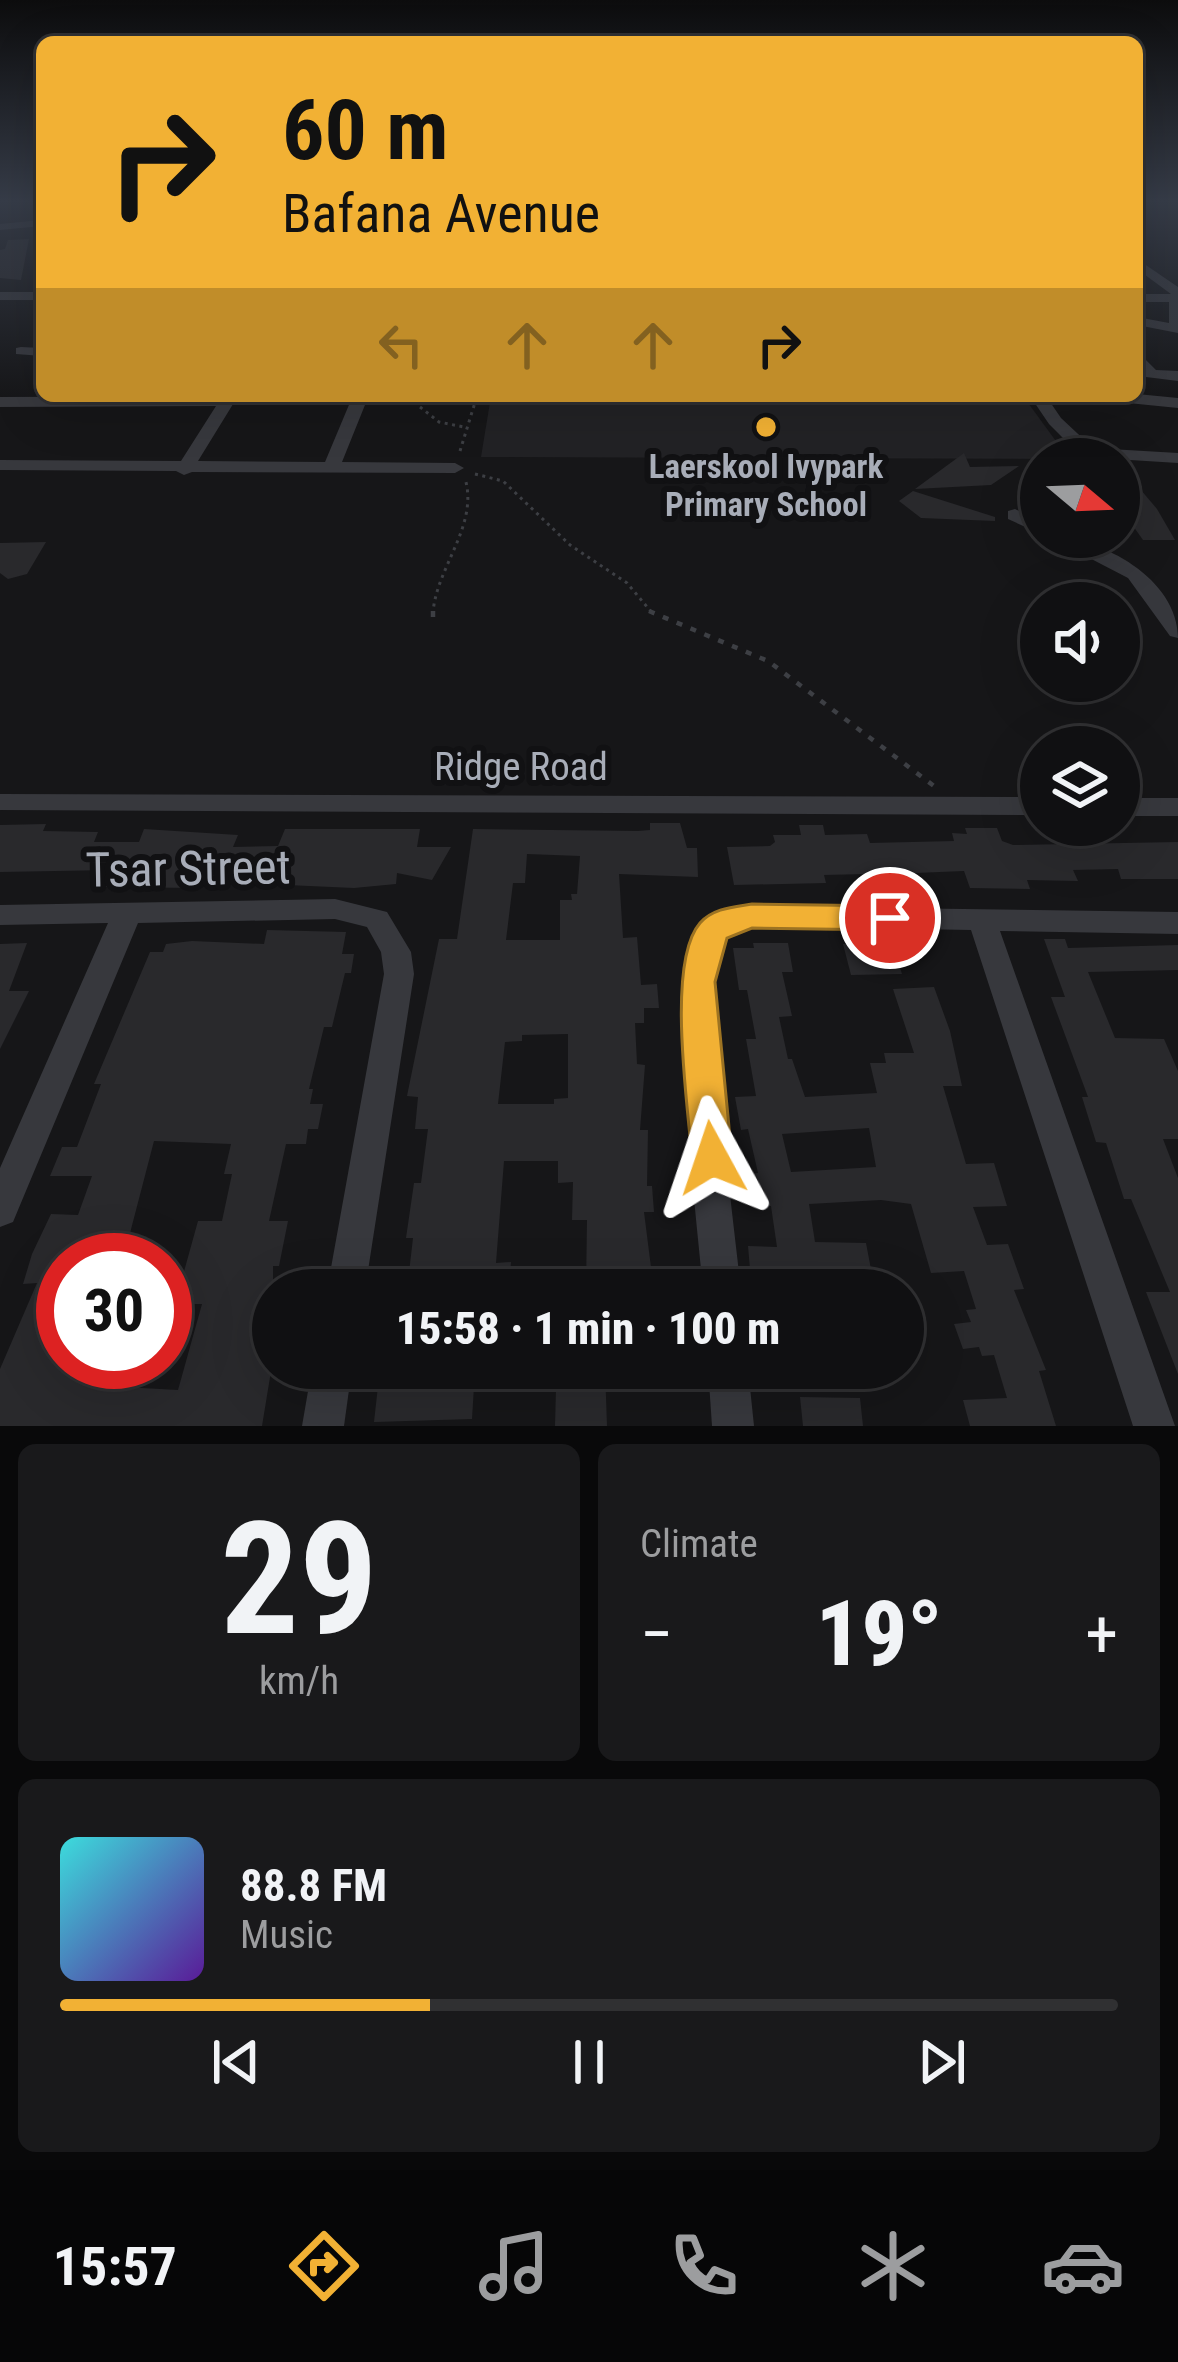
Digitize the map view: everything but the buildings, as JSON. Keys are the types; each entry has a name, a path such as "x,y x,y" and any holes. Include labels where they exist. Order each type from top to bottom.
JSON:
{"street":[{"path":"1144,269 1177,296"},
{"path":"0,296 36,296"},
{"path":"1143,298 1177,296"},
{"path":"1143,322 1176,329 1177,296"},
{"path":"21,352 36,352"},
{"path":"1144,362 1150,374 1178,376"},
{"path":"0,401 36,400"},
{"path":"1143,400 1178,403"},
{"path":"183,471 226,402"},
{"path":"331,468 358,402"},
{"path":"1043,402 1088,453 1178,458"},
{"path":"0,465 183,471 455,468"},
{"path":"1015,515 1020,518"},
{"path":"1102,558 1135,574 1178,631"},
{"name":"Ridge Road","path":"0,802 1020,806"},
{"path":"1140,807 1178,807"},
{"name":"Tsar Street","path":"0,915 335,909 377,919 396,952 399,974 350,1269"},
{"path":"0,1210 126,916"},
{"path":"720,1269 698,982 712,932 727,920 752,916 1178,923"},
{"path":"982,920 1154,1426"},
{"path":"323,1426 329,1389"},
{"path":"730,1389 733,1426"}],"path":[{"path":"433,617 434,593 460,538 469,487 455,468 475,402"},
{"path":"420,406 439,422 464,428"},
{"path":"455,468 503,481 533,515 627,583 636,601 663,620 693,634 727,641 818,693 932,782 946,806"}],"shaded area":[{"name":"Laerskool Ivypark Primary School","path":"490,402 1027,402 1054,438 1020,438 1020,459 481,457"}],"place":[{"name":"Laerskool Ivypark Primary School","path":"766,427"}],"route":[{"path":"712,1158 698,982 712,932 727,920 752,916 890,918"}]}
